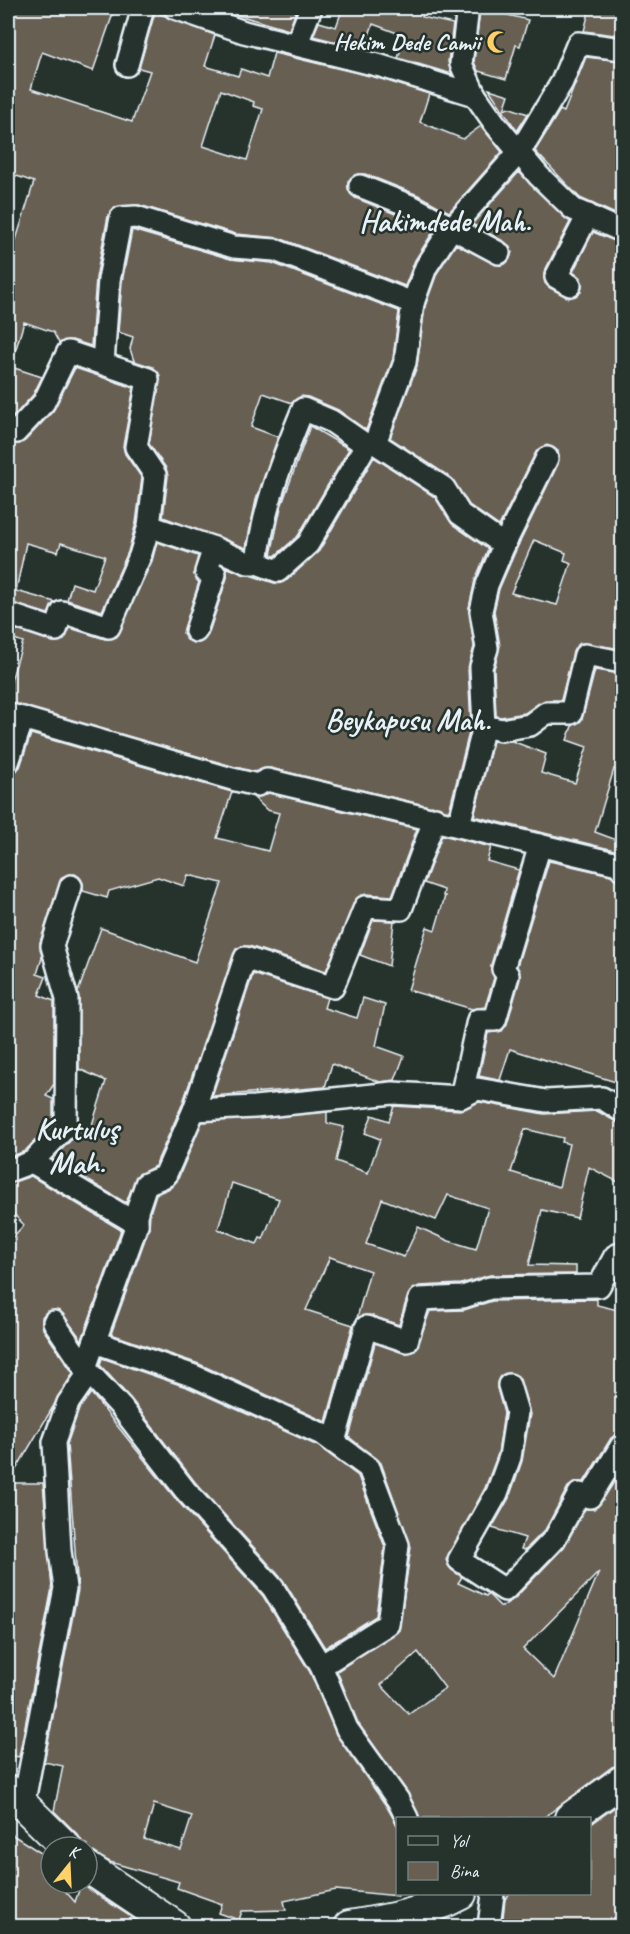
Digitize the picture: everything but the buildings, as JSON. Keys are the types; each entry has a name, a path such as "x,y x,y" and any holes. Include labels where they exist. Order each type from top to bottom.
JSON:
{"street":[{"path":"127,65 144,8"},
{"path":"175,8 244,32 297,43 475,95"},
{"path":"297,43 311,8"},
{"path":"468,8 461,64 475,95 496,125 539,176 573,209 622,231"},
{"path":"149,526 214,548 248,563 257,563 278,571 308,544 371,444 405,362 413,303 426,267 451,229 519,150 562,82 578,43 622,49"},
{"path":"360,186 413,207 499,253"},
{"path":"570,285 556,277 588,215"},
{"path":"103,363 109,280 121,218 136,218 234,247 275,250 413,303"},
{"path":"8,429 16,432 44,402 68,352 148,379 136,447 155,475 149,526 141,556 109,627 62,612 56,630 8,614"},
{"path":"257,563 264,516 272,488 303,409 331,421 444,488 460,514 504,545"},
{"path":"459,825 484,726 481,667 487,648 481,611 487,585 504,545 547,459"},
{"path":"196,631 215,574 206,572 214,548"},
{"path":"484,726 501,730 530,725 546,713 571,713 585,655 622,662"},
{"path":"8,762 15,716 232,779 257,785 267,780 435,818 618,864 622,869"},
{"path":"54,1835 16,1798 65,1588 60,1551 54,1442 68,1403 87,1370 95,1341 137,1224 137,1211 146,1184 165,1176 194,1110 244,958 333,987 365,906 401,909 435,818"},
{"path":"461,1097 478,1020 495,1020 508,975 503,969 540,845"},
{"path":"8,1171 32,1162 66,1127 68,999 52,946 71,886"},
{"path":"194,1110 255,1107 393,1093 461,1097 477,1089 546,1101 602,1098 622,1111"},
{"path":"32,1162 137,1224"},
{"path":"334,1442 366,1327 407,1341 420,1299 463,1298 490,1288 599,1286 615,1256 622,1253"},
{"path":"54,1322 87,1370 121,1407 185,1490 273,1588 321,1666 347,1729 398,1800 406,1817"},
{"path":"95,1341 194,1376 324,1435 369,1468 398,1545 388,1624 321,1666"},
{"path":"510,1385 517,1412 510,1457 497,1493 459,1560 505,1590 555,1538 579,1494 590,1497 622,1445"},
{"path":"571,1817 622,1781"},
{"path":"99,1875 175,1926"},
{"path":"489,1926 493,1895"},
{"path":"349,1926 399,1922 449,1896"}],"place":[{"name":"Hekim Dede Camii","path":"498,42"}],"district":[{"name":"Hakimdede Mah.","path":"445,221"},
{"name":"Beykapusu Mah.","path":"408,720"},
{"name":"Kurtuluş Mah.","path":"77,1146"}]}
